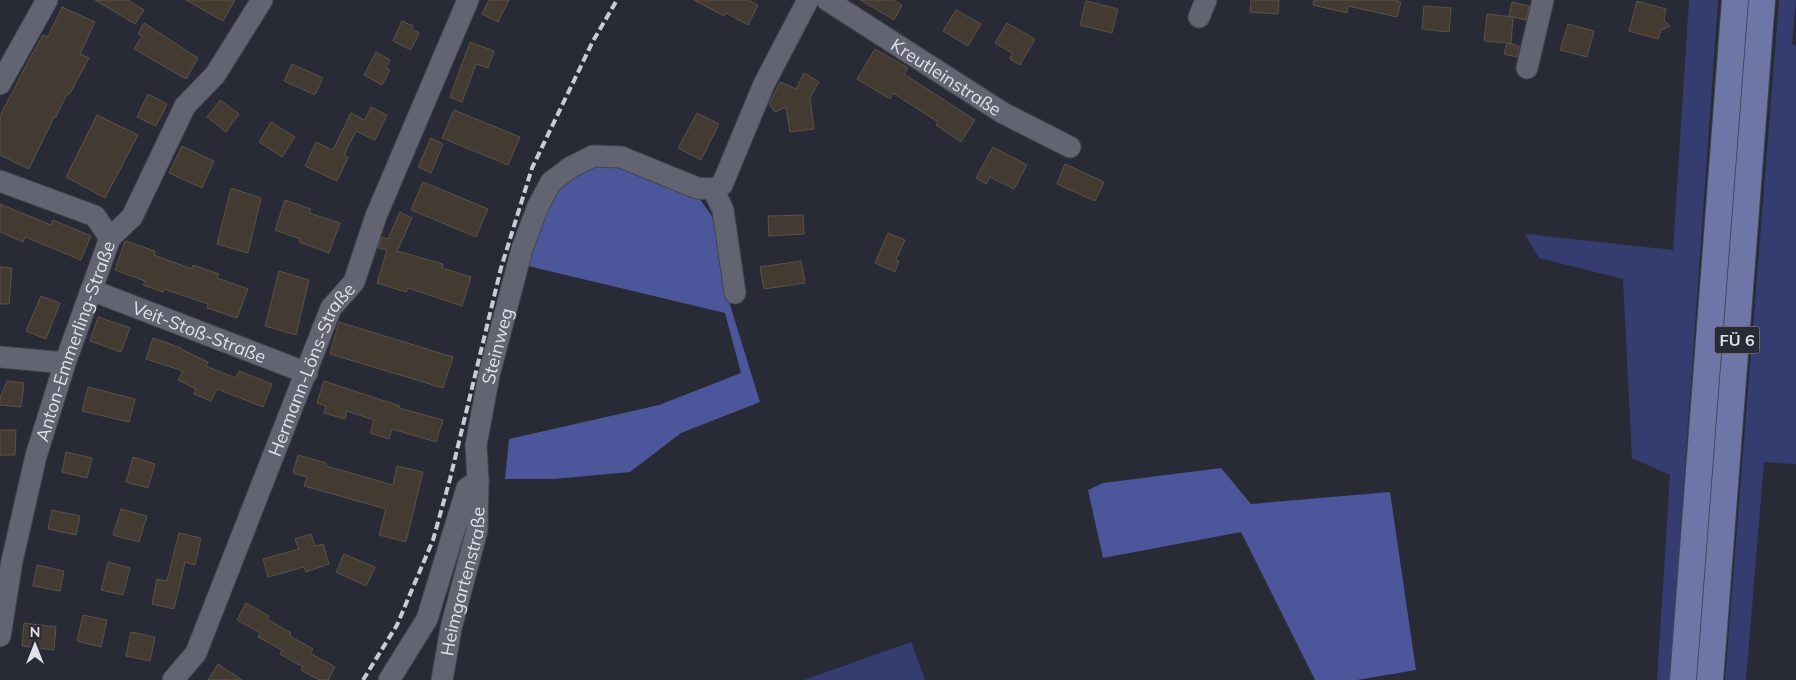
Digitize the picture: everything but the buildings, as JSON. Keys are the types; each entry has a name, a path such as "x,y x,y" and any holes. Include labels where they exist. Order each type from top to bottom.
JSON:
{"main road":[{"name":"FÜ 6","path":"1683,680 1735,0"},
{"name":"FÜ 6","path":"1710,680 1762,0"}],"street":[{"path":"0,84 47,0"},
{"name":"Anton-Emmerling-Straße","path":"0,636 12,561 36,456 65,363 110,238 132,217 185,106 215,75 262,0"},
{"name":"Hermann-Löns-Straße","path":"173,680 196,653 332,308 354,282 376,216 468,0"},
{"path":"735,293 718,187 764,84 808,0"},
{"name":"Kreutleinstraße","path":"827,0 1003,113 1070,146"},
{"path":"1527,68 1543,0"},
{"name":"Steinweg","path":"478,481 476,445 488,375 522,249 538,206 551,182 571,167 593,156 621,157 697,188 718,187"},
{"path":"0,181 94,216 110,238"},
{"name":"Veit-Stoß-Straße","path":"91,290 307,373"},
{"path":"0,357 65,363"},
{"path":"389,680 427,619 467,488 478,481"},
{"name":"Heimgartenstraße","path":"442,680 451,628 477,530 478,481"},
{"path":"427,619 451,628"}],"shaded area":[{"path":"1689,0 1718,0 1670,680 1657,680 1670,475 1632,458 1623,279 1539,258 1525,234 1673,250"},
{"path":"1779,0 1796,0 1792,44 1796,46 1796,464 1764,462 1746,680 1725,680"},
{"path":"593,164 619,165 697,195 716,222 726,292 760,402 681,433 630,472 554,479 505,479 509,439 659,405 741,373 725,313 528,266 537,234 558,187"},
{"path":"1221,468 1251,504 1390,492 1416,670 1357,680 1315,680 1241,532 1103,558 1088,490 1103,483"},
{"path":"911,642 925,680 804,680"}],"railway":[{"path":"363,680 397,625 433,540 450,479 501,268 532,168 593,41 617,0"}]}
